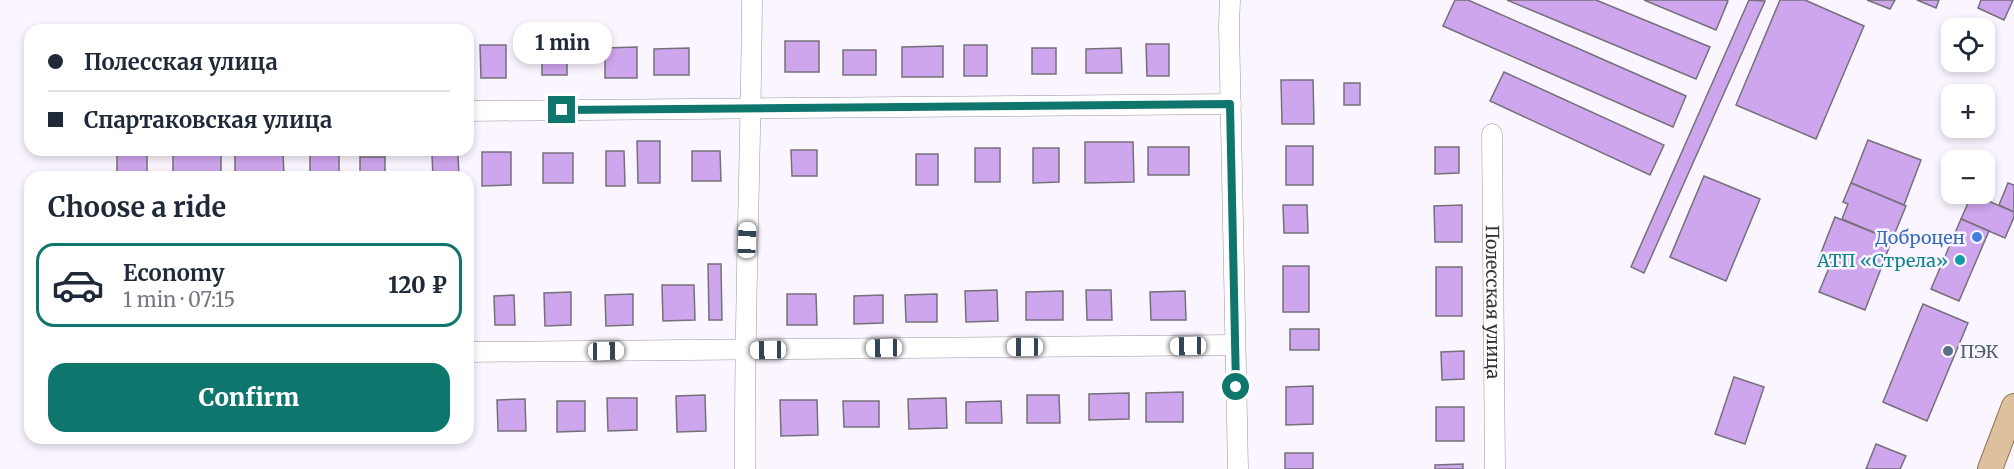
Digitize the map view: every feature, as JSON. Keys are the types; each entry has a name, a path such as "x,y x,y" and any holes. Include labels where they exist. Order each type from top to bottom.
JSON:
{"main road":[{"path":"1990,469 2014,406"}],"street":[{"path":"745,469 744,350 752,0"},
{"path":"1230,0 1238,469"},
{"path":"474,111 1230,104"},
{"name":"Полесская улица","path":"1492,134 1495,469"},
{"path":"474,352 1235,345"}],"building":[{"path":"1455,0 1468,0 1686,96 1673,127 1443,26"},
{"path":"1507,0 1596,0 1710,47 1696,79"},
{"path":"1644,0 1726,0 1728,1 1716,30"},
{"path":"1749,0 1765,1 1644,273 1631,267"},
{"path":"1780,0 1805,0 1864,26 1816,139 1736,105"},
{"path":"1867,0 1895,0 1890,9"},
{"path":"1917,0 1939,0 1936,8"},
{"path":"1981,0 2013,0 2004,20 1978,8"},
{"path":"785,41 819,41 819,72 785,72"},
{"path":"1146,44 1169,44 1169,76 1147,76"},
{"path":"480,45 506,45 506,78 481,78"},
{"path":"964,45 987,45 987,76 964,76"},
{"path":"542,46 567,46 567,75 542,75"},
{"path":"943,46 943,77 902,77 902,47"},
{"path":"637,47 637,78 605,78 605,48"},
{"path":"689,48 689,75 654,75 654,49"},
{"path":"1032,48 1056,48 1056,74 1032,74"},
{"path":"1121,48 1122,73 1086,73 1086,49"},
{"path":"843,50 876,50 876,75 843,75"},
{"path":"1504,72 1664,145 1650,175 1490,101"},
{"path":"1281,80 1313,80 1314,124 1282,124"},
{"path":"1344,83 1360,83 1360,105 1344,105"},
{"path":"1868,140 1921,160 1904,205 1851,183"},
{"path":"637,141 660,141 660,183 638,183"},
{"path":"1085,142 1133,142 1134,182 1085,183"},
{"path":"1286,146 1313,146 1313,185 1286,185"},
{"path":"1148,147 1189,147 1189,175 1148,175"},
{"path":"1435,147 1459,147 1459,173 1435,174"},
{"path":"975,148 1000,148 1000,182 975,182"},
{"path":"1033,148 1059,148 1059,182 1033,183"},
{"path":"791,150 817,150 817,176 792,176"},
{"path":"606,151 624,151 625,186 606,186"},
{"path":"692,151 720,151 721,181 692,181"},
{"path":"482,152 511,152 511,185 482,186"},
{"path":"543,153 573,153 573,183 543,183"},
{"path":"916,154 938,154 938,185 916,185"},
{"path":"117,156 147,156 147,171 117,171"},
{"path":"173,156 221,156 221,171 173,171"},
{"path":"235,156 283,156 284,171 235,171"},
{"path":"310,156 339,156 339,171 310,171"},
{"path":"432,156 458,156 459,171 433,171"},
{"path":"360,157 385,157 385,171 360,171"},
{"path":"1704,176 1760,199 1726,281 1670,257"},
{"path":"1851,183 1906,206 1892,240 1842,219 1848,204 1843,202"},
{"path":"2008,183 2014,185 2014,212 1999,205"},
{"path":"1968,204 1995,204 2014,212 2005,238 1961,219"},
{"path":"1283,205 1307,205 1308,233 1284,233"},
{"path":"1462,205 1462,242 1435,242 1434,206"},
{"path":"1835,217 1892,240 1865,310 1819,292 1831,263 1819,258"},
{"name":"АТП «Стрела»","path":"1961,219 1989,231 1959,301 1931,289"},
{"path":"708,264 721,264 722,320 709,320"},
{"path":"1283,266 1309,266 1309,312 1283,312"},
{"path":"1436,267 1462,267 1462,316 1436,316"},
{"path":"662,285 694,285 695,320 663,321"},
{"path":"997,290 998,321 966,322 965,291"},
{"path":"1086,290 1111,290 1112,320 1087,320"},
{"path":"1063,291 1063,320 1026,320 1026,292"},
{"path":"1185,291 1186,320 1151,320 1150,292"},
{"path":"571,292 571,325 545,326 544,293"},
{"path":"633,294 633,325 606,326 605,295"},
{"path":"787,294 816,294 817,325 787,325"},
{"path":"937,294 937,322 906,322 905,295"},
{"path":"514,295 515,325 495,325 494,296"},
{"path":"883,295 883,323 854,324 854,296"},
{"path":"1923,304 1968,323 1927,421 1883,402"},
{"path":"1290,329 1319,329 1319,350 1290,350"},
{"path":"1464,351 1464,379 1442,380 1441,352"},
{"path":"1734,377 1764,387 1745,444 1715,434"},
{"path":"1313,386 1313,424 1286,425 1286,387"},
{"path":"1183,392 1183,422 1146,422 1146,393"},
{"path":"1129,393 1129,419 1089,420 1089,394"},
{"path":"705,395 706,431 677,432 676,396"},
{"path":"1027,395 1059,395 1060,423 1027,423"},
{"path":"607,398 637,398 637,430 608,431"},
{"path":"946,398 947,428 909,429 908,399"},
{"path":"525,399 526,431 498,431 497,400"},
{"path":"780,400 817,400 818,435 781,436"},
{"path":"557,401 585,401 585,431 557,432"},
{"path":"843,401 879,401 879,427 844,427"},
{"path":"1001,401 1002,423 966,423 966,402"},
{"path":"1436,407 1464,407 1464,441 1436,441"},
{"path":"1876,444 1906,456 1900,469 1866,469"},
{"path":"1285,453 1313,453 1313,469 1285,469"},
{"path":"1463,464 1463,469 1435,469 1435,465"}],"place":[{"name":"Доброцен","path":"1977,237"},
{"name":"АТП «Стрела»","path":"1960,260"},
{"name":"ПЭК","path":"1948,351"}],"route":[{"path":"562,110 1230,104 1236,387"}]}
